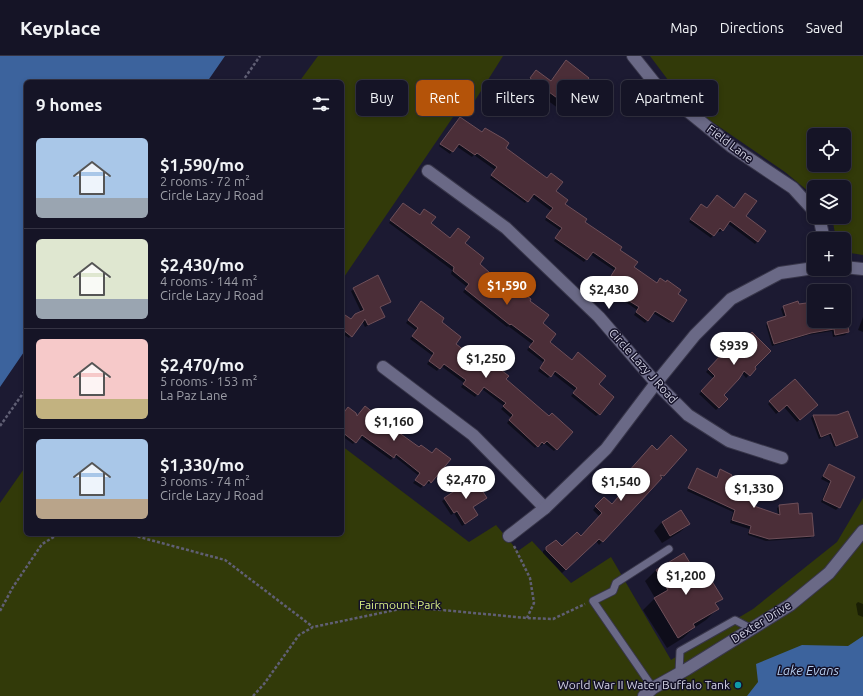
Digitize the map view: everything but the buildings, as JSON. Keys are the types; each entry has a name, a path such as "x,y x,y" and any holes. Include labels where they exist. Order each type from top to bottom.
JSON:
{"street":[{"name":"Field Lane","path":"633,56 657,86 732,147 793,188 807,203"},
{"name":"Circle Lazy J Road","path":"428,171 506,228 599,317 656,383 688,415 729,441 782,458"},
{"path":"851,268 863,269"},
{"path":"509,536 545,508 606,449 656,383 695,335 731,299 780,273 807,269"},
{"path":"383,367 473,435 545,508"},
{"name":"Dexter Drive","path":"644,696 653,688 790,605 829,573 863,531"}],"lane":[{"path":"653,688 593,601 613,591 616,583 669,549"},
{"path":"679,673 680,651 735,620 752,628"}],"path":[{"path":"243,80 260,56"},
{"path":"0,426 24,392"},
{"path":"0,611 13,587 42,544 56,536"},
{"path":"135,536 224,560 313,627"},
{"path":"509,536 530,578 534,603 527,618"},
{"path":"253,696 264,684 299,635 313,627 410,607 553,619 593,601"}],"green space":[{"path":"318,56 503,56 488,80 482,80 482,89 474,102 474,80 416,80 416,116 454,116 344,277 344,80 300,80"},
{"path":"650,56 863,56 863,255 851,253 851,232 835,232 833,224 851,224 851,180 807,180 807,190 785,172 703,116 718,116 718,80 668,80"},
{"name":"Fairmount Park","path":"344,448 469,542 496,525 518,551 532,541 571,583 611,557 671,660 691,647 691,642 702,635 713,633 753,609 837,542 863,498 863,696 0,696 0,503 24,469 24,536 344,536"}],"water":[{"path":"0,56 225,56 208,80 24,80 24,352 0,387"},
{"name":"Lake Evans","path":"863,636 863,696 747,696 758,682 756,664 802,645 848,646"}],"place":[{"name":"World War II Water Buffalo Tank","path":"738,685"}]}
